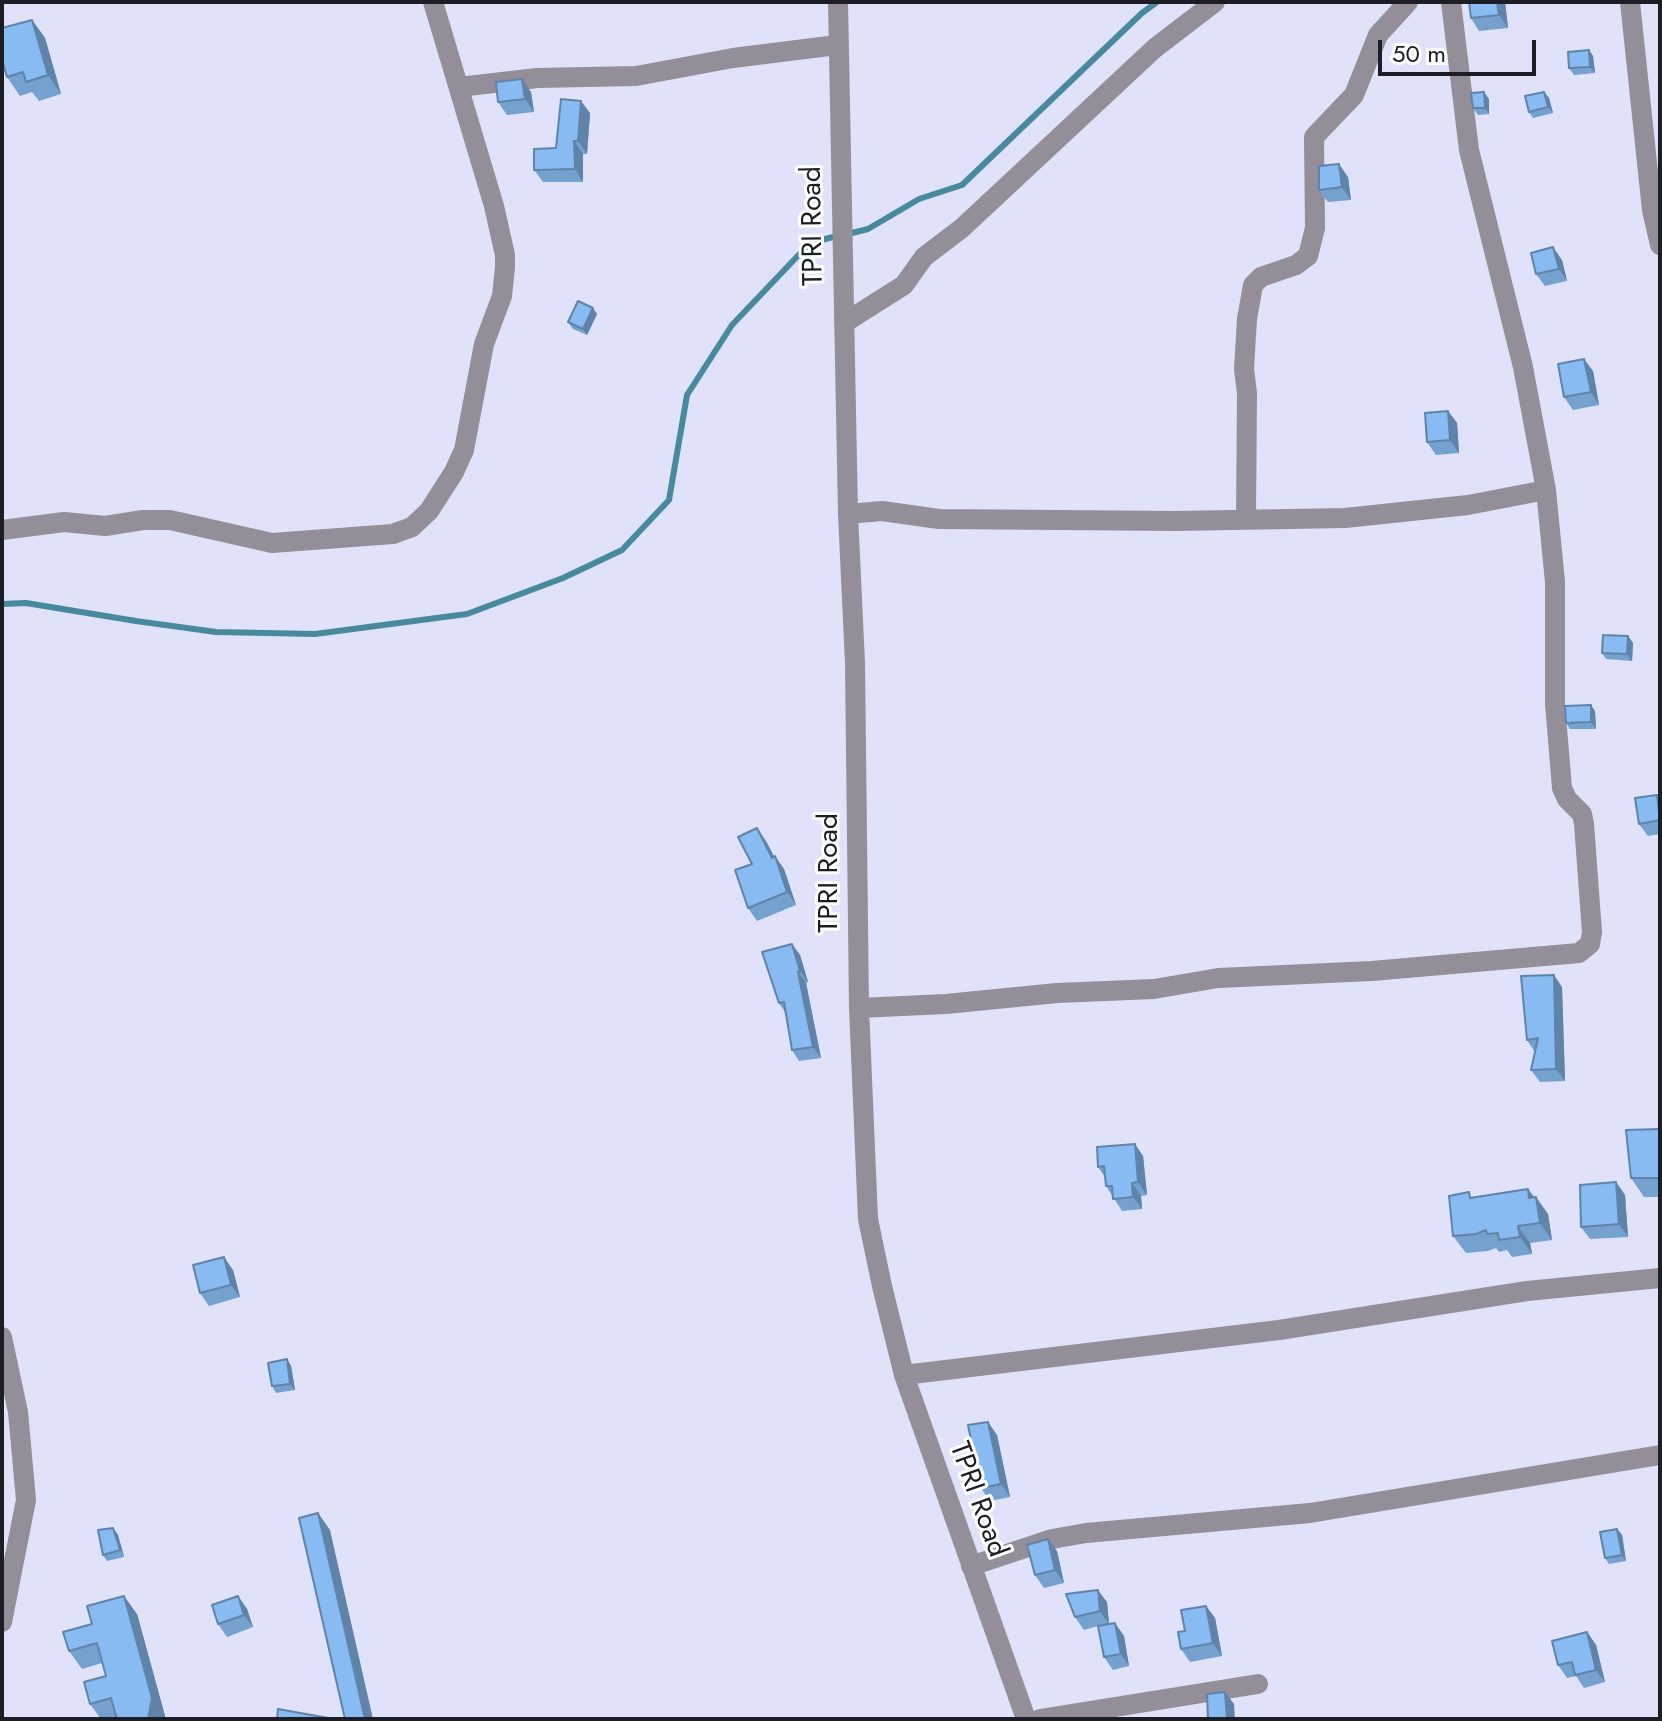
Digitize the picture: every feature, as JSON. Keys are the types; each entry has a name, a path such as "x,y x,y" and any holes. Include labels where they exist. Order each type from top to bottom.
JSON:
{"street":[{"path":"2,530 64,522 105,526 143,520 170,520 272,543 393,534 412,527 429,511 464,450 484,344 502,296 505,267 494,206 433,2"},
{"name":"TPRI Road","path":"838,2 848,514 855,663 859,1008 868,1219 904,1375 1026,1719"},
{"path":"844,323 904,285 924,257 962,228 1155,48 1215,2"},
{"path":"1246,518 1247,393 1244,369 1253,285 1261,277 1296,265 1308,256 1315,228 1314,137 1354,95 1378,35 1408,2"},
{"path":"859,1008 1154,989 1218,978 1372,971 1579,953 1590,944 1592,932 1584,824 1582,814 1567,799 1562,788 1555,704 1555,582 1546,490 1523,367 1469,150 1451,2"},
{"path":"1630,2 1652,210 1660,245"},
{"path":"459,87 537,78 636,76 733,58 837,45"},
{"path":"848,514 882,511 939,519 1176,521 1345,518 1404,513 1546,490"},
{"path":"904,1375 1279,1330 1527,1291 1660,1278"},
{"path":"2,1337 18,1412 26,1500 2,1622"},
{"path":"971,1566 1052,1539 1086,1533 1310,1513 1660,1455"},
{"path":"1040,1719 1258,1684"}],"building":[{"path":"1469,2 1497,2 1499,15 1471,18"},
{"path":"32,20 48,75 26,82 23,72 7,77 2,60 2,28"},
{"path":"1589,50 1590,67 1569,68 1568,52"},
{"path":"522,79 525,99 498,102 496,82"},
{"path":"1484,92 1485,108 1473,108 1471,93"},
{"path":"1544,92 1548,107 1529,112 1525,96"},
{"path":"561,99 581,101 578,141 574,141 575,169 534,170 534,149 556,148"},
{"path":"1339,164 1342,187 1319,190 1319,166"},
{"path":"1553,247 1559,269 1536,274 1531,253"},
{"path":"578,301 593,308 583,329 568,322"},
{"path":"1584,359 1591,392 1564,397 1558,364"},
{"path":"1448,411 1450,440 1427,442 1425,413"},
{"path":"1603,635 1628,636 1627,654 1602,653"},
{"path":"1591,705 1591,722 1566,723 1565,706"},
{"path":"1657,795 1660,820 1639,824 1635,798"},
{"path":"757,828 772,858 775,856 787,892 748,908 735,870 752,864 738,837"},
{"path":"792,944 800,971 813,1047 792,1050 784,1002 779,1003 762,952"},
{"path":"1554,975 1556,1069 1531,1070 1538,1038 1527,1040 1521,976"},
{"path":"1660,1129 1660,1186 1658,1178 1631,1178 1626,1130"},
{"path":"1135,1144 1138,1182 1132,1183 1133,1197 1113,1199 1112,1186 1106,1186 1104,1166 1098,1167 1097,1147"},
{"path":"1616,1182 1619,1224 1581,1227 1580,1185"},
{"path":"1528,1189 1529,1198 1536,1197 1540,1223 1518,1226 1520,1237 1499,1240 1498,1233 1487,1234 1486,1230 1453,1236 1449,1196 1469,1192 1470,1198"},
{"path":"224,1257 231,1285 200,1293 193,1265"},
{"path":"287,1359 290,1384 272,1386 268,1363"},
{"path":"988,1422 1001,1484 981,1488 968,1425"},
{"path":"318,1513 365,1719 345,1719 299,1518"},
{"path":"113,1528 120,1550 103,1555 98,1530"},
{"path":"1617,1529 1622,1555 1605,1558 1600,1532"},
{"path":"1048,1539 1055,1570 1035,1575 1027,1545"},
{"path":"1098,1590 1100,1611 1075,1617 1066,1594"},
{"path":"124,1596 152,1698 148,1719 117,1719 111,1698 90,1704 84,1682 106,1676 97,1643 69,1651 63,1632 92,1624 87,1606"},
{"path":"238,1596 244,1615 218,1624 212,1605"},
{"path":"1206,1606 1213,1643 1181,1649 1178,1632 1185,1631 1181,1610"},
{"path":"1115,1623 1121,1654 1104,1657 1098,1626"},
{"path":"1587,1632 1596,1670 1575,1675 1572,1662 1558,1665 1552,1641"},
{"path":"1225,1692 1227,1719 1208,1719 1207,1694"},
{"path":"278,1709 334,1719 277,1719"}],"waterway":[{"path":"848,234 868,229 919,199 962,185 1157,2"},
{"path":"2,604 26,603 216,632 315,634 467,614 563,578 622,550 669,500 687,395 732,325 810,243 837,236"}]}
